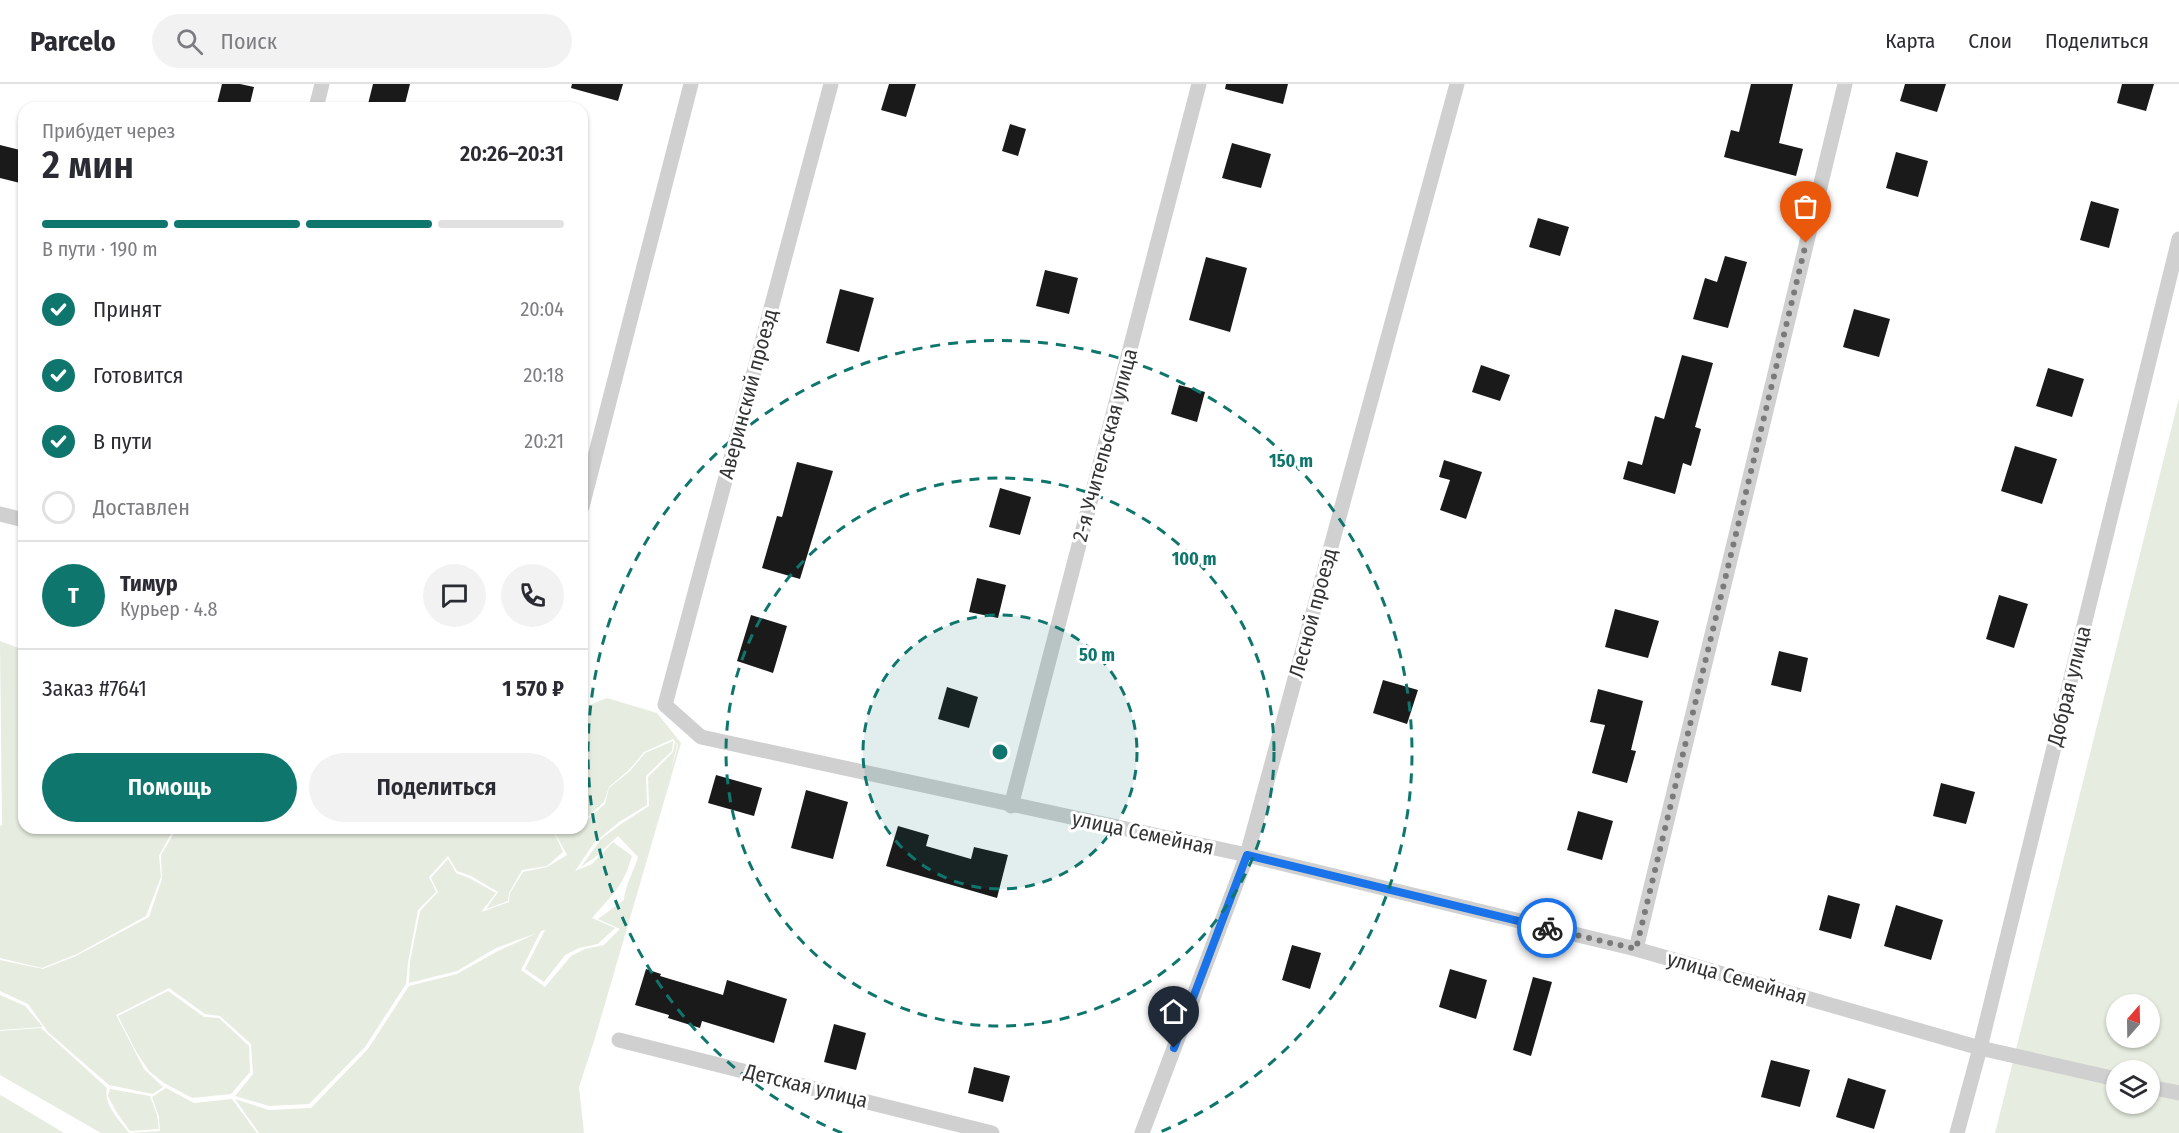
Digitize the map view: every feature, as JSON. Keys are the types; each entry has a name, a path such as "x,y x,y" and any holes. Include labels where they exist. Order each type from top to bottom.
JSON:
{"street":[{"path":"318,102 322,84"},
{"path":"588,484 691,84"},
{"name":"Аверинский проезд","path":"665,705 831,84"},
{"name":"2-я Учительская улица","path":"1011,806 1199,84"},
{"name":"Лесной проезд","path":"1142,1133 1247,855 1457,84"},
{"path":"1636,949 1845,84"},
{"name":"Добрая улица","path":"1957,1133 1980,1048 2179,240"},
{"path":"0,514 18,518"},
{"name":"улица Семейная","path":"665,705 701,737 1011,806 1247,855 1636,949 1980,1048 2106,1077"},
{"name":"Детская улица","path":"619,1040 992,1133"},
{"path":"2160,1089 2179,1094"}],"shaded area":[{"path":"2179,398 2179,1133 1995,1133"},
{"path":"0,641 18,648 18,758 16,762 18,759 18,834 171,834 159,856 161,877 146,916 77,954 42,968 0,958 0,826 2,825"},
{"path":"607,698 657,713 681,743 579,1087 584,1133 259,1133 235,1099 269,1110 311,1108 368,1049 409,986 457,974 537,933 496,948 457,971 409,983 410,962 420,911 438,892 431,878 448,859 456,873 496,893 481,912 509,902 510,893 523,872 547,867 567,855 556,834 588,834 588,819 605,804 609,788 630,771 645,753 673,741 672,751 646,776 647,805 619,822 594,843 575,871 592,864 613,842 632,856 621,883 592,918 615,928 598,944 579,948 565,955 544,982 525,969 545,930 541,931 521,970 545,987 571,956 585,949 604,945 620,929 598,919 624,900 638,857 618,836 581,867 601,839 649,806 648,777 673,752 675,742 677,745 671,771 678,745 673,739 644,752 630,769 609,787 604,802 588,817 588,706"},
{"path":"173,834 555,834 563,852 547,866 522,870 509,893 508,901 486,909 498,892 471,876 457,871 448,856 429,877 436,892 418,910 406,984 365,1047 309,1104 269,1106 235,1096 253,1074 251,1044 220,1016 205,1014 169,988 116,1015 144,1069 163,1087 153,1094 109,1085 48,1032 28,1004 0,991 0,960 43,969 76,956 149,917 162,879 161,855"},
{"path":"168,991 204,1017 219,1018 249,1046 250,1072 231,1094 192,1098 164,1083 149,1071 137,1053 118,1016"},
{"path":"0,995 25,1006 43,1027 0,1030"},
{"path":"41,1028 107,1088 107,1100 129,1133 101,1133 0,1075 0,1031"},
{"path":"166,1088 194,1103 232,1099 257,1133 129,1133 160,1131 159,1117 152,1097"},
{"path":"110,1089 150,1096 159,1129 130,1131 108,1096"},
{"path":"0,1095 4,1097 64,1133 0,1133"}],"building":[{"path":"222,84 254,87 250,102 218,102"},
{"path":"373,84 410,84 406,102 368,102"},
{"path":"572,84 623,84 618,101 571,88"},
{"path":"889,84 916,84 906,117 881,110"},
{"path":"1226,84 1288,84 1283,104 1225,89"},
{"path":"1751,84 1793,84 1779,143 1803,149 1796,176 1724,157 1731,130 1739,132"},
{"path":"1905,84 1946,84 1937,112 1900,101"},
{"path":"2122,84 2154,84 2146,111 2117,103"},
{"path":"1010,124 1026,129 1018,156 1002,151"},
{"path":"1232,143 1271,154 1261,188 1222,178"},
{"path":"0,145 18,150 18,182 0,178"},
{"path":"1896,152 1928,161 1918,197 1886,188"},
{"path":"2091,201 2119,209 2109,248 2080,240"},
{"path":"1538,218 1569,227 1560,256 1529,247"},
{"path":"1725,256 1747,262 1728,328 1693,319 1705,278 1717,282"},
{"path":"1206,257 1247,268 1230,332 1189,320"},
{"path":"1045,270 1078,278 1069,314 1036,306"},
{"path":"840,289 874,298 859,352 826,343"},
{"path":"1854,309 1890,319 1879,357 1843,347"},
{"path":"1682,355 1713,363 1695,427 1701,429 1691,466 1683,463 1675,494 1623,479 1628,461 1642,465 1655,416 1664,419"},
{"path":"1481,365 1510,375 1500,401 1472,392"},
{"path":"2048,368 2084,379 2072,417 2036,406"},
{"path":"1179,385 1205,392 1197,422 1171,414"},
{"path":"2015,446 2057,459 2042,504 2001,491"},
{"path":"1444,460 1482,472 1466,519 1440,510 1450,480 1439,477"},
{"path":"797,462 833,471 800,579 762,568 777,516 782,517"},
{"path":"1000,488 1031,497 1020,535 989,527"},
{"path":"977,578 1006,585 998,618 969,612"},
{"path":"1999,595 2028,604 2014,648 1986,639"},
{"path":"1615,609 1659,621 1648,658 1605,647"},
{"path":"751,615 787,626 773,673 737,661"},
{"path":"1779,651 1808,658 1801,692 1771,685"},
{"path":"1383,680 1418,690 1407,724 1373,713"},
{"path":"947,687 978,697 969,728 938,719"},
{"path":"1598,689 1643,701 1631,750 1636,751 1627,783 1592,773 1605,725 1590,722"},
{"path":"716,775 762,788 754,816 708,803"},
{"path":"1941,783 1975,792 1966,824 1933,816"},
{"path":"806,790 848,802 833,859 791,848"},
{"path":"1578,811 1613,821 1602,860 1567,850"},
{"path":"898,826 929,835 926,846 971,859 974,847 1008,855 997,898 886,866"},
{"path":"1828,895 1860,904 1851,939 1819,930"},
{"path":"1896,905 1943,920 1931,960 1884,946"},
{"path":"1292,945 1321,953 1310,989 1282,980"},
{"path":"646,969 661,974 660,976 723,995 727,980 787,999 774,1043 702,1021 700,1028 668,1018 669,1015 635,1005"},
{"path":"1450,969 1487,980 1476,1019 1439,1007"},
{"path":"1533,977 1552,982 1531,1056 1513,1050"},
{"path":"834,1024 866,1033 856,1070 824,1062"},
{"path":"1771,1060 1810,1070 1800,1107 1761,1097"},
{"path":"974,1067 1010,1076 1003,1102 968,1093"},
{"path":"1848,1078 1886,1090 1874,1129 1836,1117"}],"way so far":[{"path":"1547,928 1636,949 1806,243"}],"route":[{"path":"1174,1048 1247,855 1547,928"}]}
